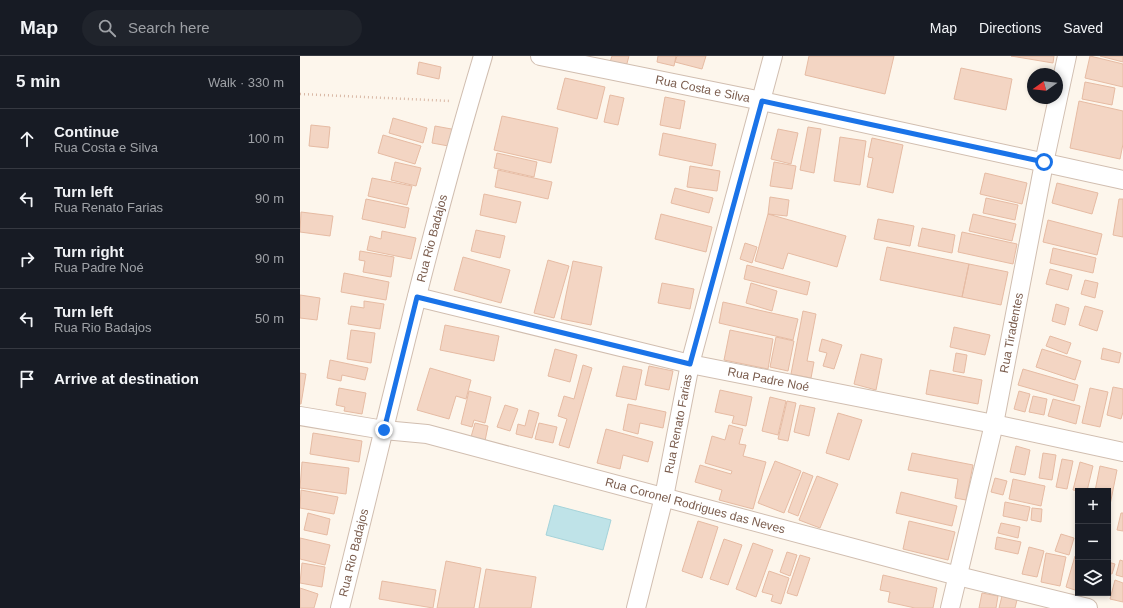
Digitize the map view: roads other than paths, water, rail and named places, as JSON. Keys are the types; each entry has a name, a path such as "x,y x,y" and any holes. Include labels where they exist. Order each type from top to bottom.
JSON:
{"street":[{"name":"Rua Rio Badajos","path":"340,608 417,297 469,102 483,56"},
{"name":"Rua Costa e Silva","path":"540,56 762,101 1123,180"},
{"name":"Rua Renato Farias","path":"636,608 664,497 690,364 773,56"},
{"name":"Rua Tiradentes","path":"950,608 994,424 1044,162 1067,56"},
{"name":"Rua Padre Noé","path":"417,297 690,364 994,424 1123,452"},
{"name":"Rua Coronel Rodrigues das Neves","path":"300,416 384,430 427,434 958,576 1088,608"}],"water":[{"path":"554,505 611,520 603,550 546,535"}]}
